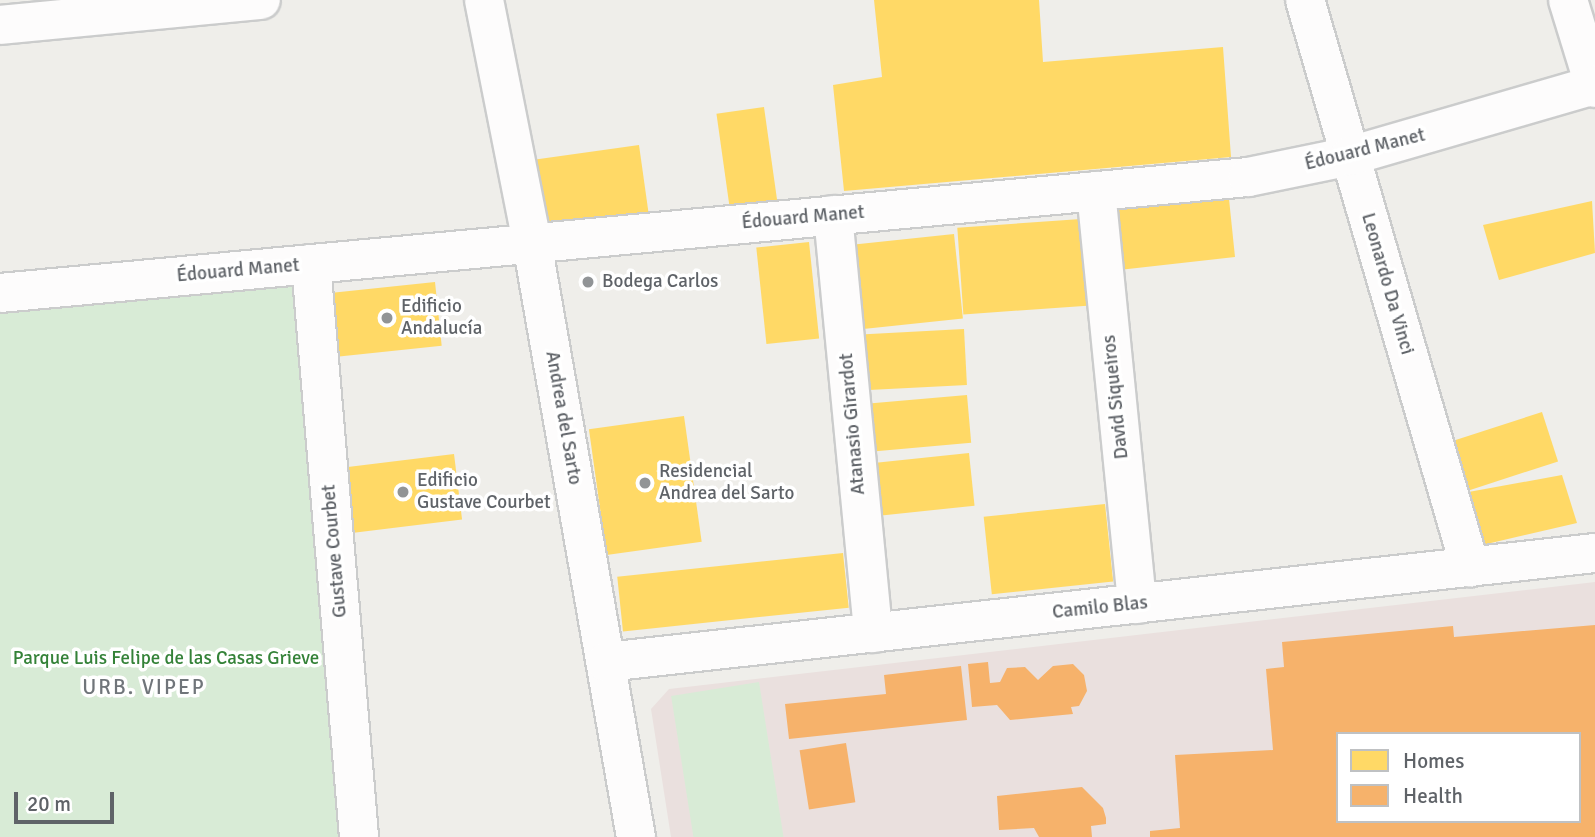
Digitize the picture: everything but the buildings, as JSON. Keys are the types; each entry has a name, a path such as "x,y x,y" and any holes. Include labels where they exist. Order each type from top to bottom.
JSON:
{"street":[{"path":"0,25 261,0"},
{"name":"Andrea del Sarto","path":"484,0 532,243 636,837"},
{"name":"Leonardo Da Vinci","path":"1305,0 1470,567"},
{"path":"1568,0 1595,87"},
{"name":"Édouard Manet","path":"0,293 1248,177 1350,156 1595,87"},
{"name":"David Siqueiros","path":"1096,191 1137,604"},
{"name":"Atanasio Girardot","path":"833,215 873,633"},
{"name":"Gustave Courbet","path":"311,264 359,837"},
{"name":"Camilo Blas","path":"606,662 1595,553"}],"shaded area":[{"path":"1595,582 1595,837 671,837 651,709 669,689"}],"green space":[{"name":"Parque Luis Felipe de las Casas Grieve","path":"300,277 346,837 0,837 0,307"},
{"path":"759,682 784,837 693,837 671,696"}],"place":[{"name":"Bodega Carlos","path":"588,282"},
{"name":"Edificio Andalucía","path":"387,318"},
{"name":"Residencial Andrea del Sarto","path":"645,483"},
{"name":"Edificio Gustave Courbet","path":"403,492"}],"district":[{"name":"URB. VIPEP","path":"144,687"}]}
